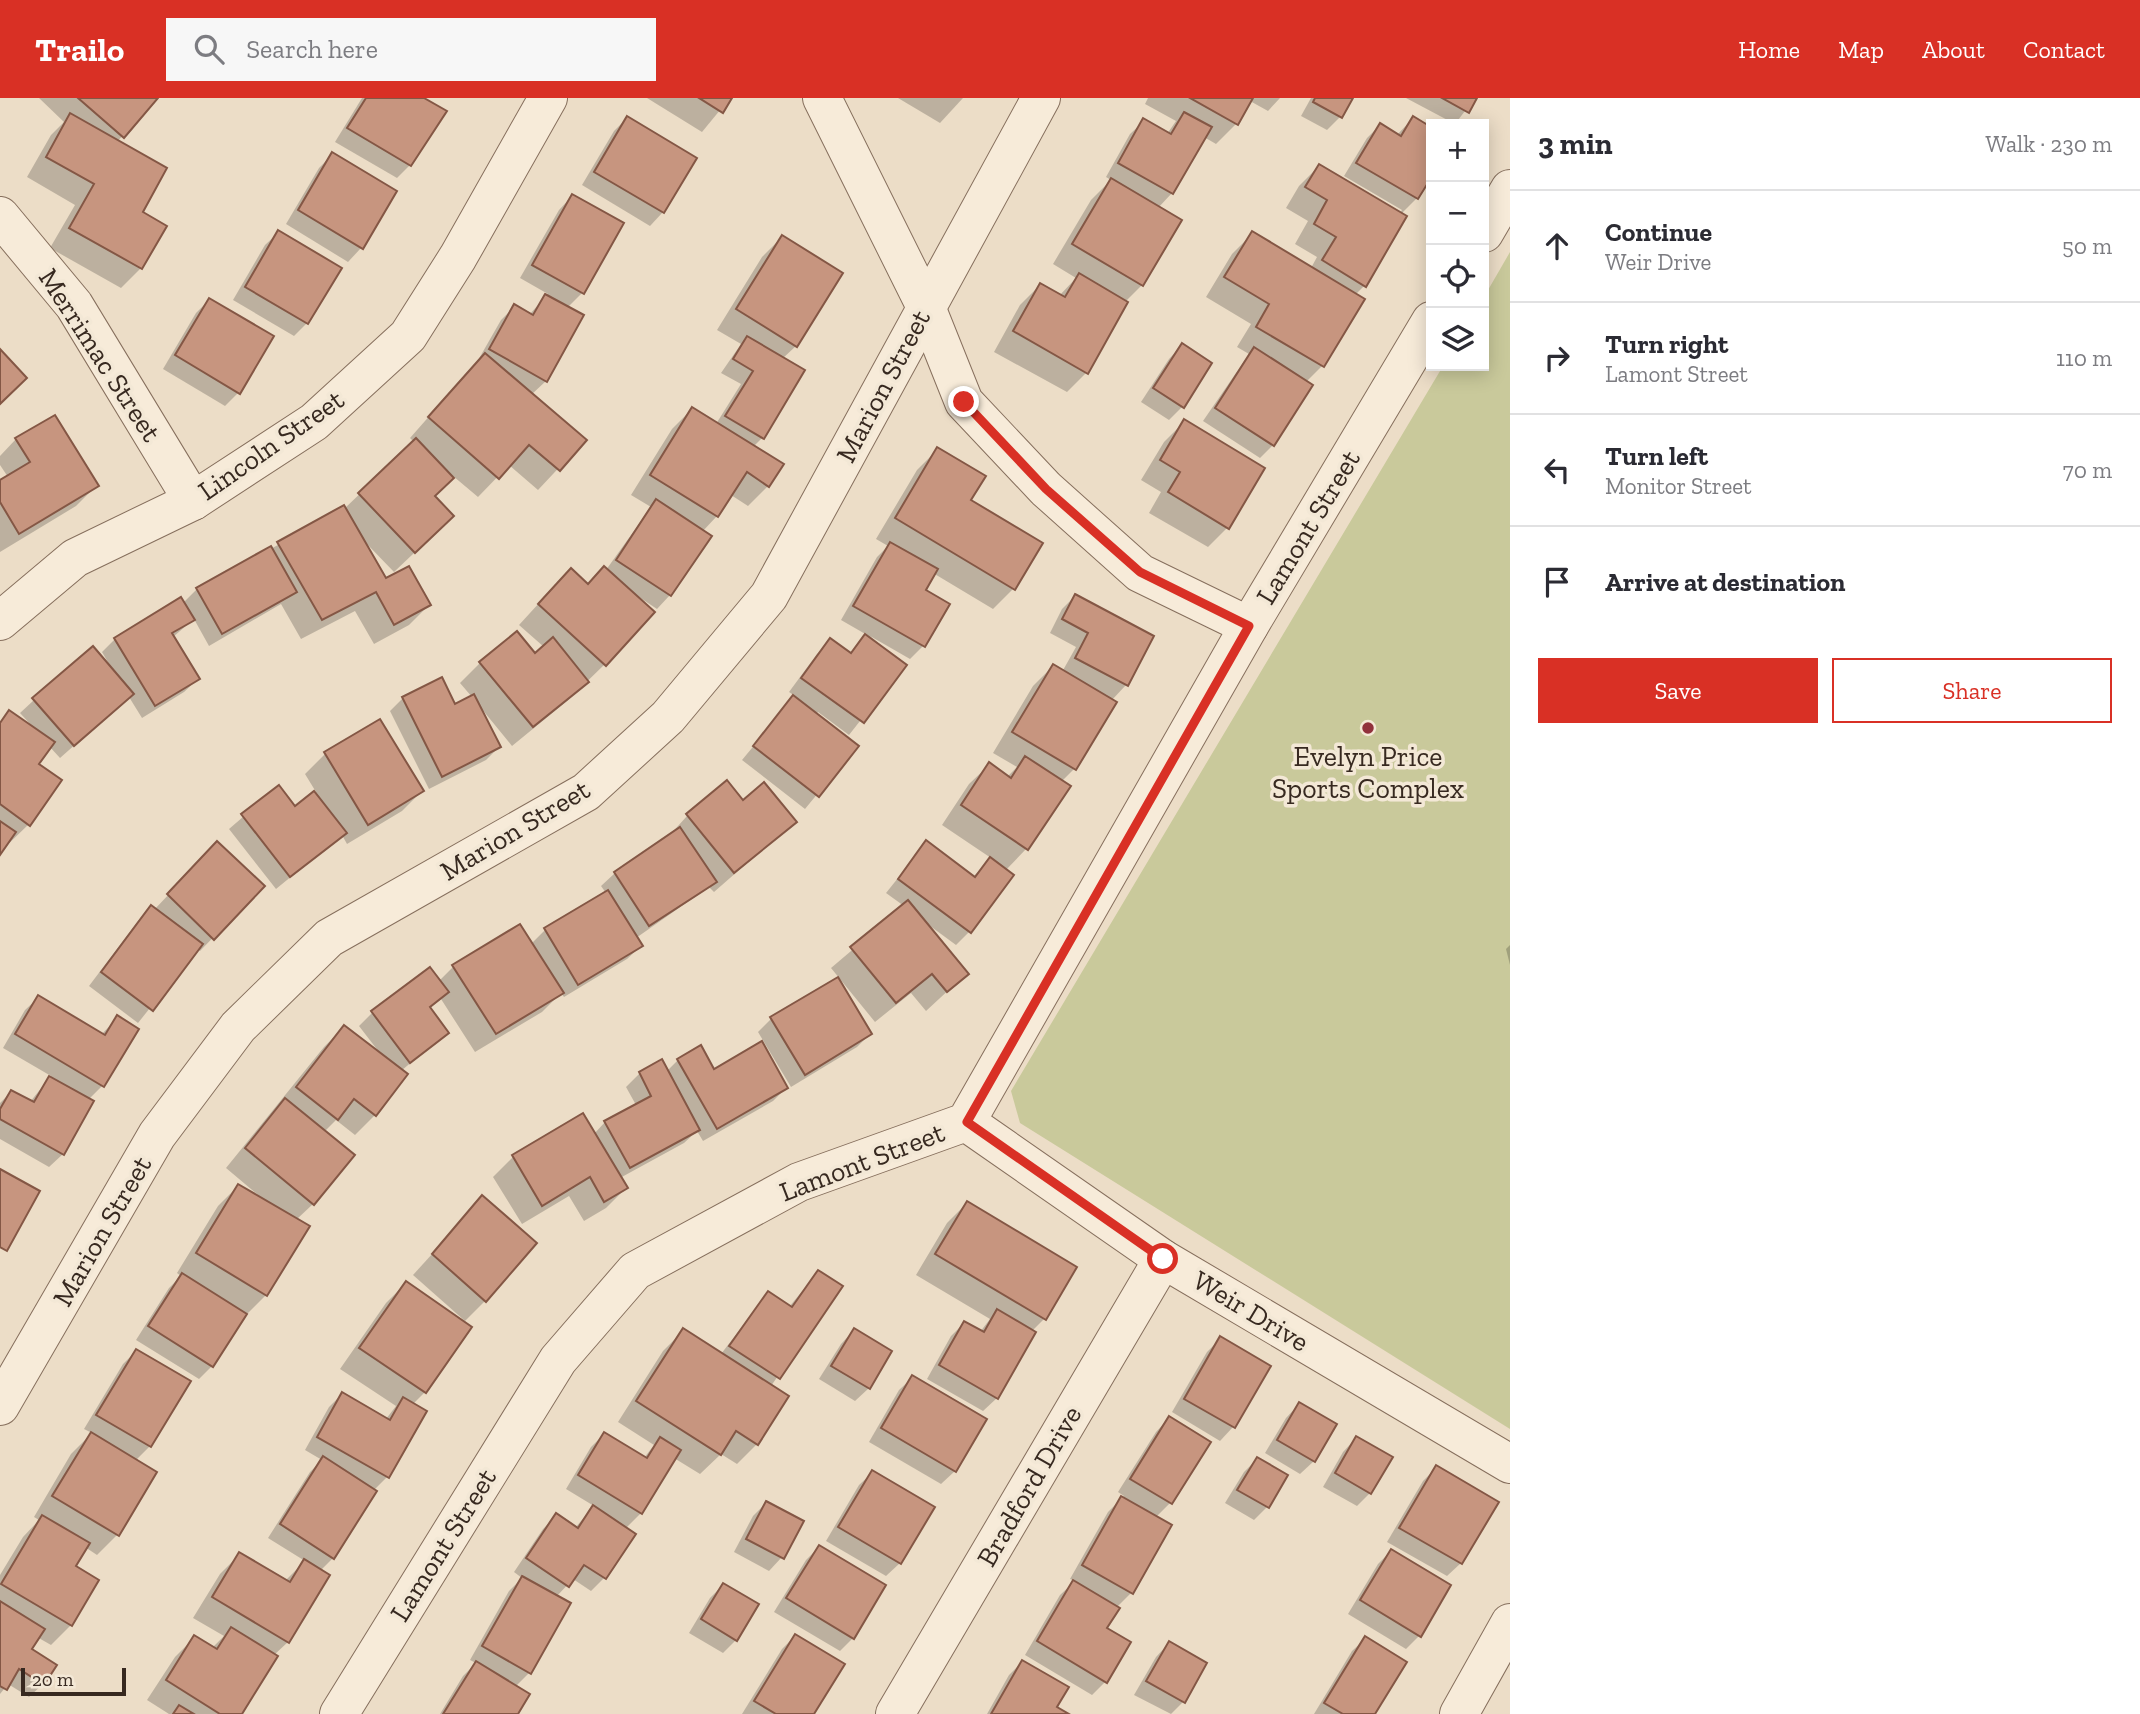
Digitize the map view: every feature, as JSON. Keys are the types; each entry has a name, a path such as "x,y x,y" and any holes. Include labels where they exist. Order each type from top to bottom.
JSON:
{"street":[{"name":"Lincoln Street","path":"0,621 75,558 193,501 314,422 408,336 458,257 548,98"},
{"path":"822,98 926,307 964,402 1046,489 1140,572 1249,626"},
{"name":"Marion Street","path":"0,1406 157,1135 238,1027 329,938 586,792 668,717 769,596 1041,98"},
{"path":"1489,225 1510,189"},
{"name":"Merrimac Street","path":"0,216 74,305 193,501"},
{"name":"Lamont Street","path":"340,1714 558,1360 635,1271 799,1182 967,1122 1249,626 1426,329"},
{"name":"Weir Drive","path":"967,1122 1163,1259 1510,1464"},
{"name":"Bradford Drive","path":"895,1714 1163,1259"},
{"path":"1459,1714 1510,1623"}],"green space":[{"name":"Evelyn Price Sports Complex","path":"1510,252 1510,1429 1020,1123 1011,1091 1440,371 1489,371 1489,288"}],"building":[{"path":"78,98 158,98 124,138"},
{"path":"366,98 424,98 447,111 411,166 347,128"},
{"path":"699,98 732,98 723,113"},
{"path":"1190,98 1253,98 1238,125"},
{"path":"1315,98 1353,98 1342,118 1313,102"},
{"path":"1442,98 1477,98 1469,113"},
{"path":"1184,112 1212,127 1173,194 1118,163 1143,118 1171,134"},
{"path":"70,113 167,168 143,212 167,226 142,269 69,228 94,184 46,157"},
{"path":"627,116 697,158 664,213 594,172"},
{"path":"1413,116 1426,124 1426,186 1418,199 1356,163 1380,123 1401,136"},
{"path":"332,152 397,191 363,249 298,210"},
{"path":"1319,164 1407,216 1366,287 1322,260 1336,237 1314,224 1327,200 1305,187"},
{"path":"1111,178 1182,220 1143,286 1072,244"},
{"path":"572,194 624,223 584,294 532,265"},
{"path":"278,230 342,268 308,324 245,287"},
{"path":"1252,231 1365,299 1324,367 1256,327 1269,304 1224,277"},
{"path":"782,235 843,273 797,347 736,309"},
{"path":"1079,273 1128,302 1088,374 1013,331 1040,283 1065,297"},
{"path":"545,294 584,315 547,382 489,349 514,304 533,315"},
{"path":"209,298 274,336 240,394 175,355"},
{"path":"747,336 805,370 764,439 725,416 753,371 733,359"},
{"path":"1182,343 1212,363 1184,408 1153,388"},
{"path":"1254,347 1313,385 1274,446 1215,408"},
{"path":"0,349 27,378 0,404"},
{"path":"485,353 587,440 560,471 529,445 499,479 428,417"},
{"path":"692,407 784,464 769,487 747,472 718,517 650,475"},
{"path":"55,415 99,486 19,534 0,502 0,480 30,462 15,438"},
{"path":"1184,419 1265,468 1229,529 1168,492 1180,472 1160,460"},
{"path":"416,438 454,478 435,496 454,516 415,553 358,493"},
{"path":"937,447 986,476 971,500 1043,543 1015,590 895,518"},
{"path":"656,499 712,536 671,596 616,560"},
{"path":"344,505 386,578 409,566 431,605 394,625 376,592 322,620 277,542"},
{"path":"890,542 938,569 926,590 950,604 925,647 853,606"},
{"path":"271,546 297,592 222,634 196,588"},
{"path":"604,566 655,612 606,666 538,604 571,568 588,584"},
{"path":"1075,594 1154,636 1128,686 1075,658 1088,633 1062,619"},
{"path":"181,597 195,620 172,633 200,679 155,706 114,638"},
{"path":"517,631 535,653 553,637 589,682 533,727 479,662"},
{"path":"865,634 907,665 864,723 801,678 830,638 851,653"},
{"path":"93,646 134,694 74,746 32,698"},
{"path":"1053,664 1117,702 1076,770 1012,732"},
{"path":"442,677 455,704 474,694 501,747 442,777 402,697"},
{"path":"793,695 859,746 819,797 753,746"},
{"path":"9,710 55,742 39,764 62,780 30,826 0,804 0,723"},
{"path":"380,719 424,791 368,825 324,752"},
{"path":"1025,756 1071,786 1028,850 961,805 989,762 1011,778"},
{"path":"727,780 743,800 764,782 797,822 734,873 686,814"},
{"path":"279,785 295,806 314,791 347,833 290,877 241,814"},
{"path":"0,821 16,832 0,855"},
{"path":"680,827 717,882 649,926 614,872"},
{"path":"926,840 975,877 990,857 1014,875 971,933 898,879"},
{"path":"217,841 265,886 214,940 167,894"},
{"path":"608,890 643,946 578,985 544,928"},
{"path":"908,900 969,974 947,992 932,974 896,1003 850,947"},
{"path":"151,905 203,944 153,1011 101,972"},
{"path":"520,924 564,993 496,1034 452,965"},
{"path":"430,967 449,992 430,1007 449,1033 410,1063 371,1011"},
{"path":"838,977 872,1034 805,1075 770,1017"},
{"path":"38,995 105,1035 117,1015 139,1029 104,1087 15,1034"},
{"path":"344,1025 408,1074 376,1116 354,1099 338,1120 296,1087"},
{"path":"762,1041 788,1088 717,1129 677,1059 701,1045 714,1069"},
{"path":"662,1059 700,1130 630,1168 604,1121 651,1096 639,1072"},
{"path":"49,1076 94,1101 64,1155 0,1119 0,1109 11,1090 34,1102"},
{"path":"285,1098 355,1155 314,1205 245,1148"},
{"path":"583,1113 628,1188 604,1202 590,1177 542,1206 512,1155"},
{"path":"0,1169 40,1191 7,1251 0,1247"},
{"path":"238,1184 310,1226 267,1296 196,1253"},
{"path":"482,1195 537,1243 486,1302 432,1254"},
{"path":"967,1201 1077,1267 1046,1320 935,1254"},
{"path":"818,1270 843,1286 780,1379 729,1346 768,1291 792,1307"},
{"path":"182,1273 247,1314 213,1367 148,1326"},
{"path":"406,1281 472,1327 426,1393 359,1348"},
{"path":"997,1309 1036,1332 998,1399 939,1365 964,1321 984,1332"},
{"path":"683,1328 789,1396 758,1445 736,1431 721,1455 636,1401"},
{"path":"854,1328 892,1351 870,1389 831,1366"},
{"path":"1220,1336 1271,1366 1235,1428 1184,1399"},
{"path":"136,1349 191,1381 151,1447 96,1415"},
{"path":"912,1375 987,1419 956,1472 881,1428"},
{"path":"342,1392 390,1420 403,1397 427,1411 389,1478 317,1437"},
{"path":"1299,1402 1337,1424 1315,1462 1277,1440"},
{"path":"1169,1416 1211,1442 1172,1504 1130,1479"},
{"path":"91,1432 157,1472 119,1536 52,1496"},
{"path":"604,1432 647,1458 660,1437 681,1450 642,1514 578,1475"},
{"path":"1356,1436 1393,1457 1371,1494 1335,1473"},
{"path":"323,1456 377,1491 334,1559 280,1524"},
{"path":"1257,1457 1288,1475 1269,1508 1237,1490"},
{"path":"1436,1465 1499,1502 1462,1564 1399,1528"},
{"path":"872,1470 935,1507 901,1564 838,1527"},
{"path":"1121,1496 1172,1525 1133,1594 1082,1565"},
{"path":"766,1501 804,1521 784,1559 746,1539"},
{"path":"593,1505 636,1534 606,1579 584,1565 569,1587 526,1558 556,1513 578,1528"},
{"path":"42,1515 90,1543 76,1566 99,1580 72,1626 1,1584"},
{"path":"819,1545 886,1585 854,1639 786,1598"},
{"path":"1391,1549 1451,1585 1421,1637 1360,1600"},
{"path":"239,1552 290,1582 304,1559 330,1575 289,1643 212,1597"},
{"path":"522,1576 571,1603 531,1674 482,1646"},
{"path":"1073,1580 1120,1608 1107,1628 1131,1642 1107,1683 1037,1641"},
{"path":"723,1583 759,1604 737,1641 701,1619"},
{"path":"0,1601 45,1629 32,1649 57,1665 44,1685 19,1669 7,1690 0,1686"},
{"path":"231,1627 278,1656 242,1714 220,1714 166,1680 194,1635 217,1649"},
{"path":"795,1634 845,1664 814,1714 776,1714 754,1701"},
{"path":"1365,1636 1407,1662 1375,1714 1343,1714 1324,1703"},
{"path":"1169,1641 1207,1663 1185,1703 1146,1681"},
{"path":"1022,1660 1069,1687 1057,1707 1069,1714 991,1714"},
{"path":"476,1661 530,1694 518,1714 443,1714"},
{"path":"179,1705 194,1714 173,1714"}],"place":[{"name":"Evelyn Price Sports Complex","path":"1368,728"}],"route":[{"path":"964,402 1046,489 1140,572 1249,626 967,1122 1163,1259"}]}
